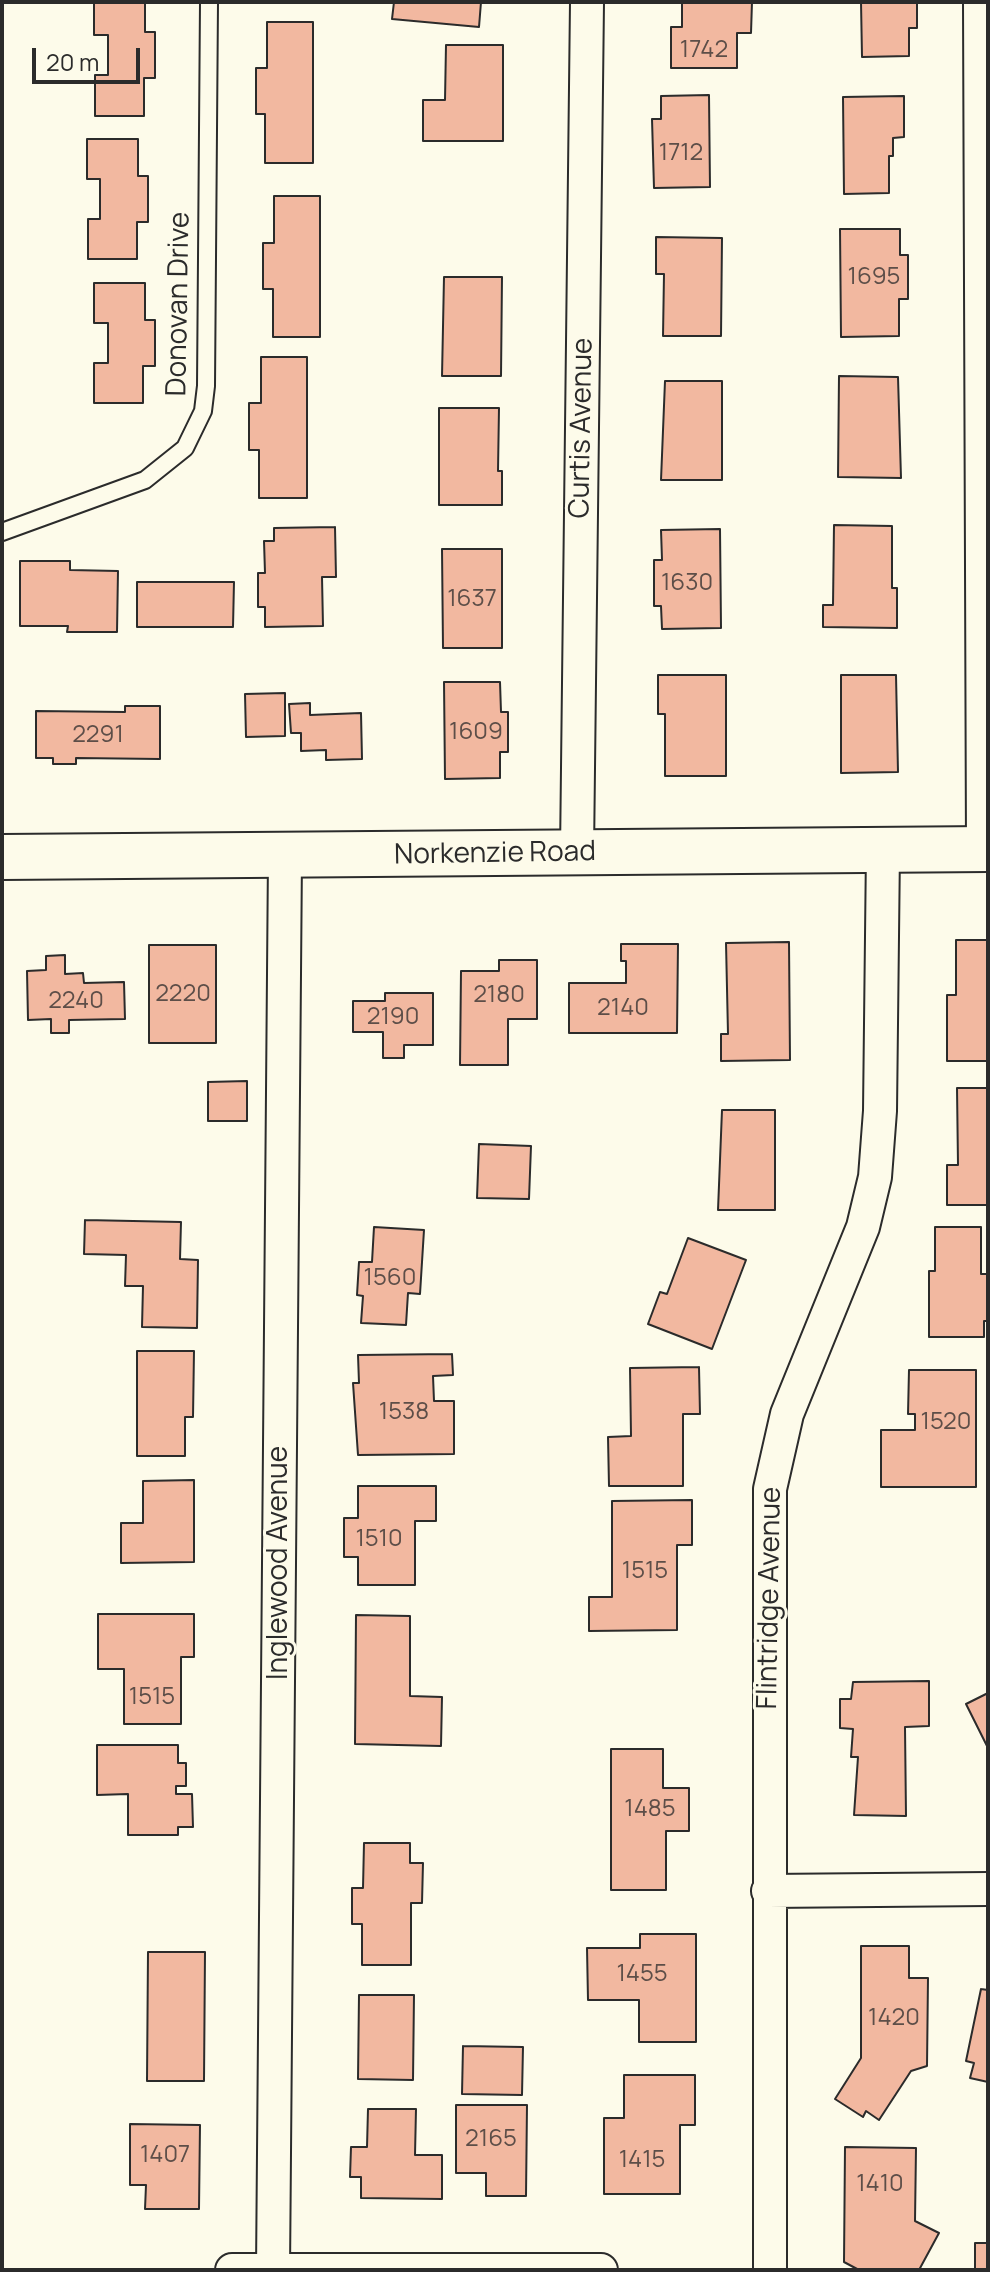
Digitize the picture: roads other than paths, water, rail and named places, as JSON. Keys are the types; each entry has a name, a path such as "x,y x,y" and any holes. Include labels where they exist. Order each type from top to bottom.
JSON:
{"street":[{"name":"Curtis Avenue","path":"577,853 587,2"},
{"path":"980,2 986,849"},
{"name":"Flintridge Avenue","path":"770,2270 770,1489 787,1414 863,1227 875,1177 880,1111 883,849"},
{"name":"Norkenzie Road","path":"2,857 986,849"},
{"name":"Inglewood Avenue","path":"273,2270 285,856"},
{"path":"768,1891 988,1889"},
{"path":"232,2270 601,2270"}],"lane":[{"name":"Donovan Drive","path":"2,532 145,480 185,448 203,411 206,386 209,2"}]}
